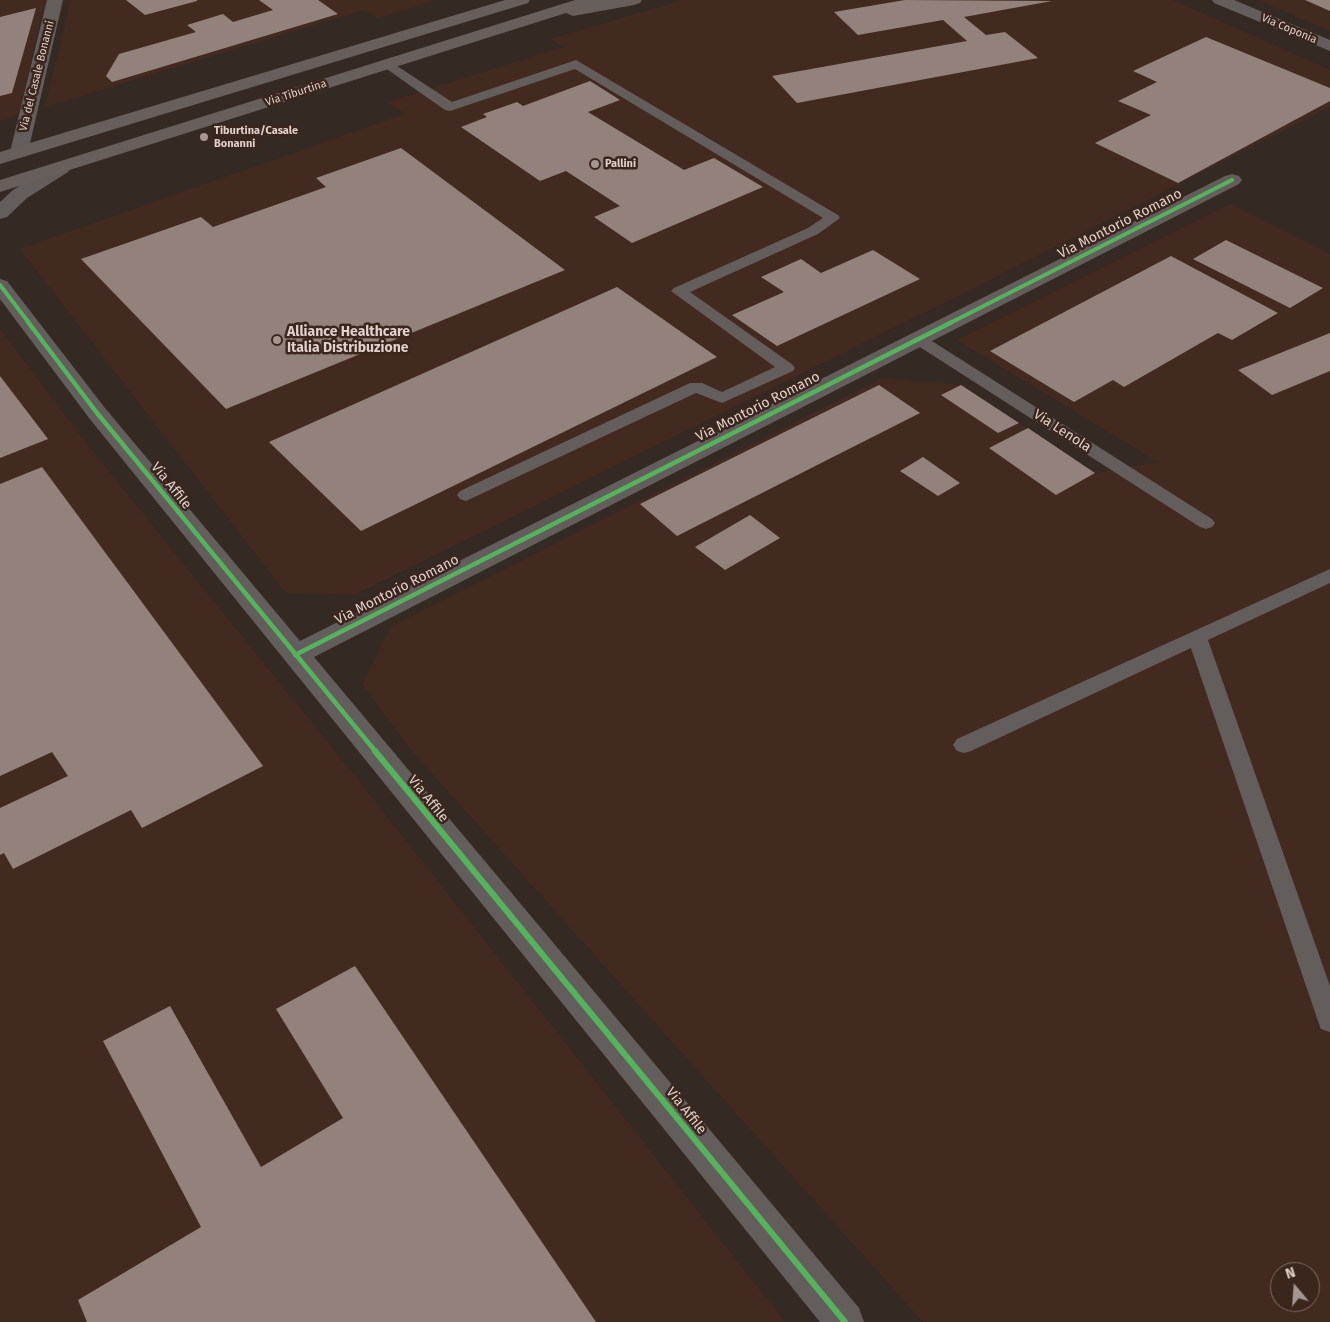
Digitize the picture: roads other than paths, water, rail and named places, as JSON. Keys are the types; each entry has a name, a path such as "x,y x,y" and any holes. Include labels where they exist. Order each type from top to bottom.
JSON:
{"main road":[{"name":"Via Tiburtina","path":"0,158 522,0"},
{"name":"Via Tiburtina","path":"0,186 592,0"},
{"path":"542,16 634,0"}],"street":[{"name":"Via del Casale Bonanni","path":"19,152 56,0"},
{"name":"Via Coponia","path":"1220,0 1330,46"},
{"path":"0,213 20,194 61,168"},
{"name":"Via Montorio Romano","path":"295,655 1232,180"},
{"name":"Via Affile","path":"0,285 97,413 845,1322"}],"lane":[{"path":"387,64 450,106 576,64 833,218 813,231 679,291 787,368 722,398 696,387 466,495"},
{"name":"Via Lenola","path":"918,338 1206,523"},
{"path":"964,745 1330,575"},
{"path":"1197,637 1330,1021"}],"place":[{"name":"Tiburtina/Casale Bonanni","path":"204,137"},
{"name":"Pallini","path":"595,164"},
{"name":"Alliance Healthcare Italia Distribuzione","path":"277,340"}]}
